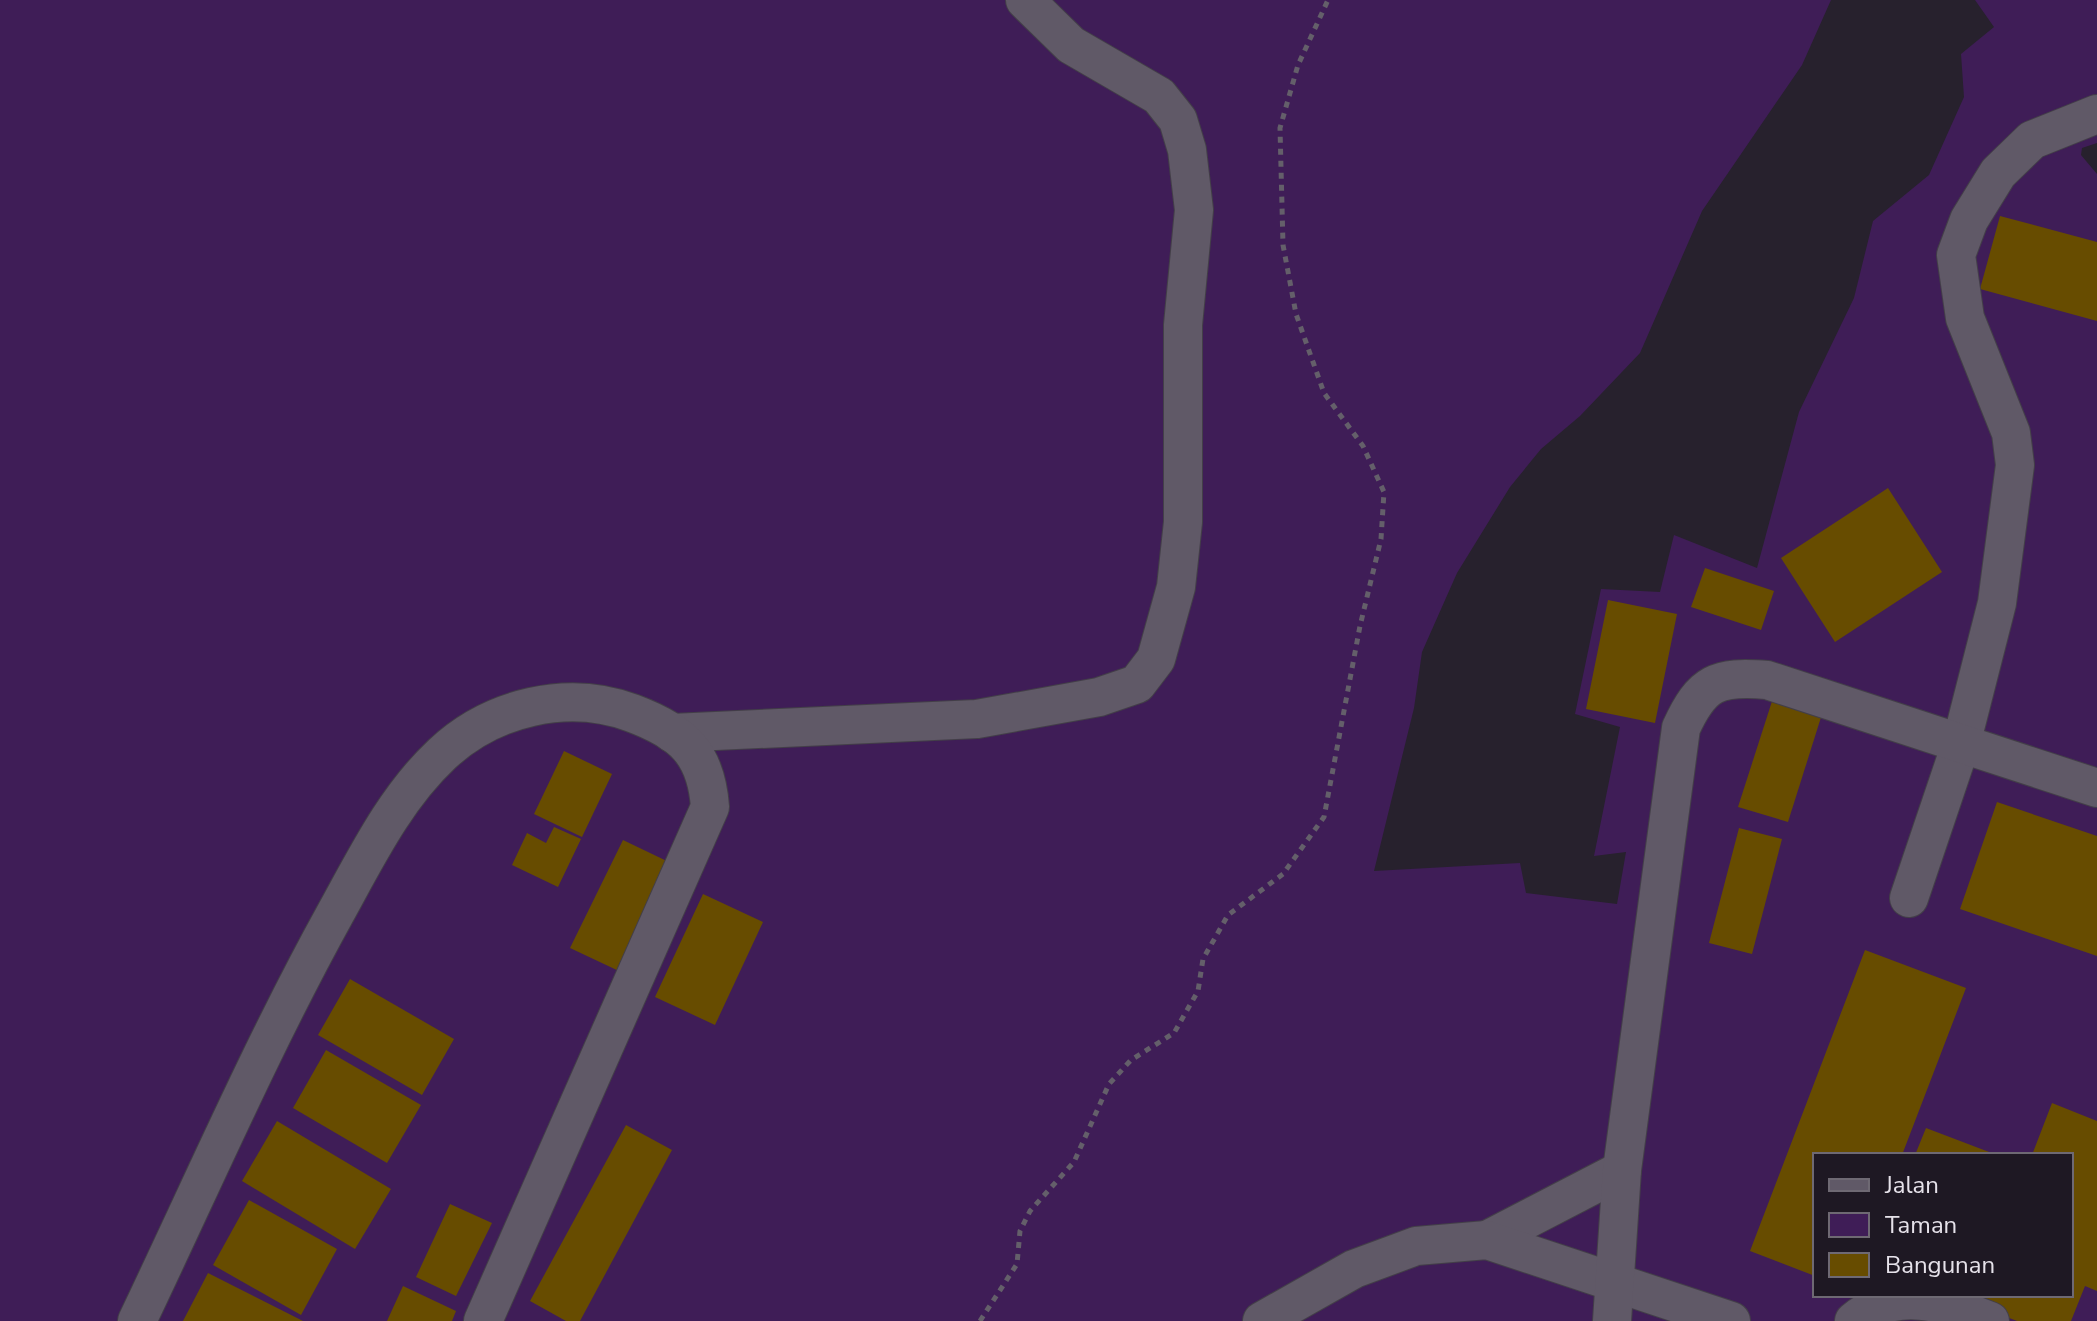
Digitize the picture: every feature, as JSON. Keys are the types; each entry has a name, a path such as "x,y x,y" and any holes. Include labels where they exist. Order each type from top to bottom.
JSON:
{"street":[{"path":"672,733 977,719 1099,697 1137,684 1156,659 1176,587 1183,522 1183,325 1194,210 1187,150 1178,120 1159,96 1071,45 1025,0"},
{"path":"1909,898 1961,744 1997,603 2015,465 2006,418 1965,318 1956,255 1969,220 1998,173 2032,140 2097,114"},
{"path":"1612,1321 1622,1170 1675,767 1681,728 1694,701 1712,684 1733,677 1767,680 2097,788"},
{"path":"137,1321 303,972 379,833 443,752 497,717 546,703 607,703 672,733 689,746 708,776 710,807 483,1321"},
{"path":"1262,1321 1354,1269 1416,1246 1487,1240 1622,1170"},
{"path":"1487,1240 1731,1321"},
{"path":"1854,1321 1873,1308 1910,1299 1942,1303 1990,1321"}],"path":[{"path":"980,1321 1017,1264 1020,1231 1030,1211 1074,1162 1109,1084 1131,1060 1174,1033 1198,991 1203,959 1228,915 1283,874 1324,817 1360,626 1381,539 1384,492 1363,446 1324,393 1296,314 1283,245 1280,128 1298,65 1328,0"}],"green space":[{"path":"0,0 1831,0 1802,65 1702,211 1640,353 1580,416 1541,449 1510,487 1457,573 1422,652 1414,708 1374,871 1520,863 1526,893 1617,904 1626,852 1594,856 1620,727 1575,714 1601,589 1660,592 1674,535 1757,568 1799,412 1854,298 1873,221 1929,175 1964,97 1961,54 1994,27 1975,0 2097,0 2097,143 2082,148 2081,155 2097,174 2097,1321 0,1321"}],"building":[{"path":"2000,216 2097,242 2097,321 1980,289"},
{"path":"1888,488 1942,572 1835,642 1781,558"},
{"path":"1705,568 1774,591 1761,630 1691,607"},
{"path":"1608,600 1677,614 1655,723 1586,709"},
{"path":"1774,695 1823,711 1788,822 1738,807"},
{"path":"564,751 612,774 582,837 534,814"},
{"path":"1997,802 2097,836 2097,956 1960,909"},
{"path":"554,827 581,839 558,887 512,865 527,833 546,843"},
{"path":"1739,828 1782,839 1752,954 1709,943"},
{"path":"623,840 673,864 621,972 570,948"},
{"path":"703,894 763,922 715,1025 655,997"},
{"path":"1865,950 1966,988 1903,1153 1813,1153 1813,1275 1750,1251"},
{"path":"350,979 454,1039 422,1095 318,1035"},
{"path":"326,1050 421,1105 387,1163 293,1108"},
{"path":"2052,1103 2097,1121 2097,1291 2085,1286 2071,1321 2017,1321 1955,1297 2073,1297 2073,1153 2033,1153"},
{"path":"277,1121 391,1189 355,1249 242,1181"},
{"path":"626,1125 672,1150 580,1321 566,1321 530,1301"},
{"path":"1926,1128 1992,1153 1916,1153"},
{"path":"249,1200 337,1249 301,1315 213,1265"},
{"path":"450,1204 492,1223 456,1296 416,1277"},
{"path":"208,1273 303,1321 183,1321"},
{"path":"403,1286 456,1311 452,1321 387,1321"}]}
